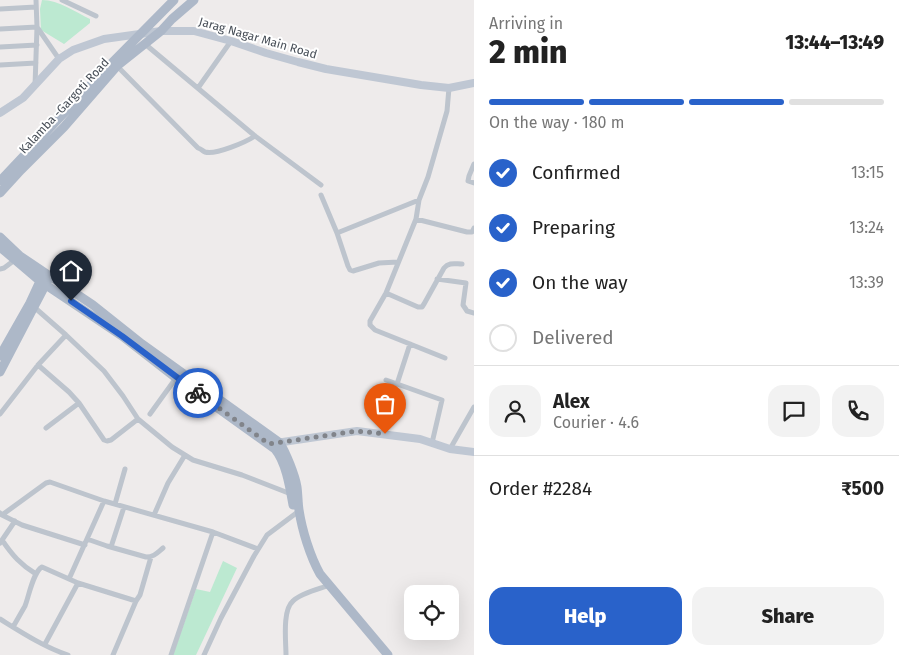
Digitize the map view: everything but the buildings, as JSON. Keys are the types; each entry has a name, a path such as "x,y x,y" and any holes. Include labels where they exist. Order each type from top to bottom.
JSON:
{"main road":[{"path":"0,181 139,34 174,0"},
{"name":"Kalamba -Gargoti Road","path":"0,193 64,126 117,66 161,31 194,0"},
{"path":"0,237 43,283 280,443 295,480 297,513"},
{"path":"0,247 48,274 93,304 178,375 278,452 282,459 297,513 317,568 327,586 381,655"},
{"path":"0,372 48,274"},
{"path":"0,356 32,305"},
{"path":"327,586 388,655"}],"street":[{"path":"35,86 38,27 36,0"},
{"path":"62,0 96,16"},
{"path":"0,9 36,7"},
{"path":"0,29 38,27"},
{"path":"38,27 59,59"},
{"name":"Jarag Nagar Main Road","path":"0,113 23,98 59,59 73,50 104,39 161,31 194,32 326,69 449,88 474,83"},
{"path":"198,88 231,41"},
{"path":"145,44 255,136 321,185"},
{"path":"0,47 37,45"},
{"path":"0,65 36,63"},
{"path":"117,66 198,148 206,152 213,152 246,142 255,136"},
{"path":"445,358 374,330 370,325 370,321 386,293 416,219 447,111 449,88"},
{"path":"474,164 468,181 474,183"},
{"path":"321,195 350,270 353,271 379,263 398,262"},
{"path":"337,233 420,200"},
{"path":"416,219 467,232 472,232 474,228"},
{"path":"0,269 18,258"},
{"path":"386,293 422,307 444,268 451,263 462,264"},
{"path":"438,279 466,284 463,305 464,308 474,313"},
{"path":"32,305 104,371 138,419 172,447 193,460 242,475 291,494"},
{"path":"0,414 38,365 66,335"},
{"path":"397,384 410,344"},
{"path":"38,365 69,392 104,440 111,440 138,419"},
{"path":"150,414 178,375"},
{"path":"386,380 442,400 432,443"},
{"path":"46,428 79,404"},
{"path":"450,449 474,407"},
{"path":"269,444 357,431 420,439 450,449 474,452"},
{"path":"154,515 168,484 185,455"},
{"path":"115,504 125,469"},
{"path":"85,545 22,525 1,514 50,482 104,501 213,532 258,549"},
{"path":"70,579 104,501"},
{"path":"111,547 124,507"},
{"path":"204,655 221,618 258,549 271,532 297,513"},
{"path":"14,521 1,542 26,568 36,574"},
{"path":"171,655 213,532"},
{"path":"87,539 146,557 151,557 163,548"},
{"path":"113,655 140,595 151,557"},
{"path":"13,627 25,606 36,574 39,568 42,567 78,583 136,601"},
{"path":"45,644 78,583"},
{"path":"286,655 286,615 290,604 300,596 327,586"},
{"path":"0,619 68,655"}],"green space":[{"path":"42,0 55,2 67,7 90,19 90,23 64,44 41,30 40,9"},
{"path":"223,561 237,568 196,655 173,655 196,589 210,592"}],"way so far":[{"path":"198,393 269,444 357,431 385,434"}],"route":[{"path":"71,301 122,336 198,393"}]}
